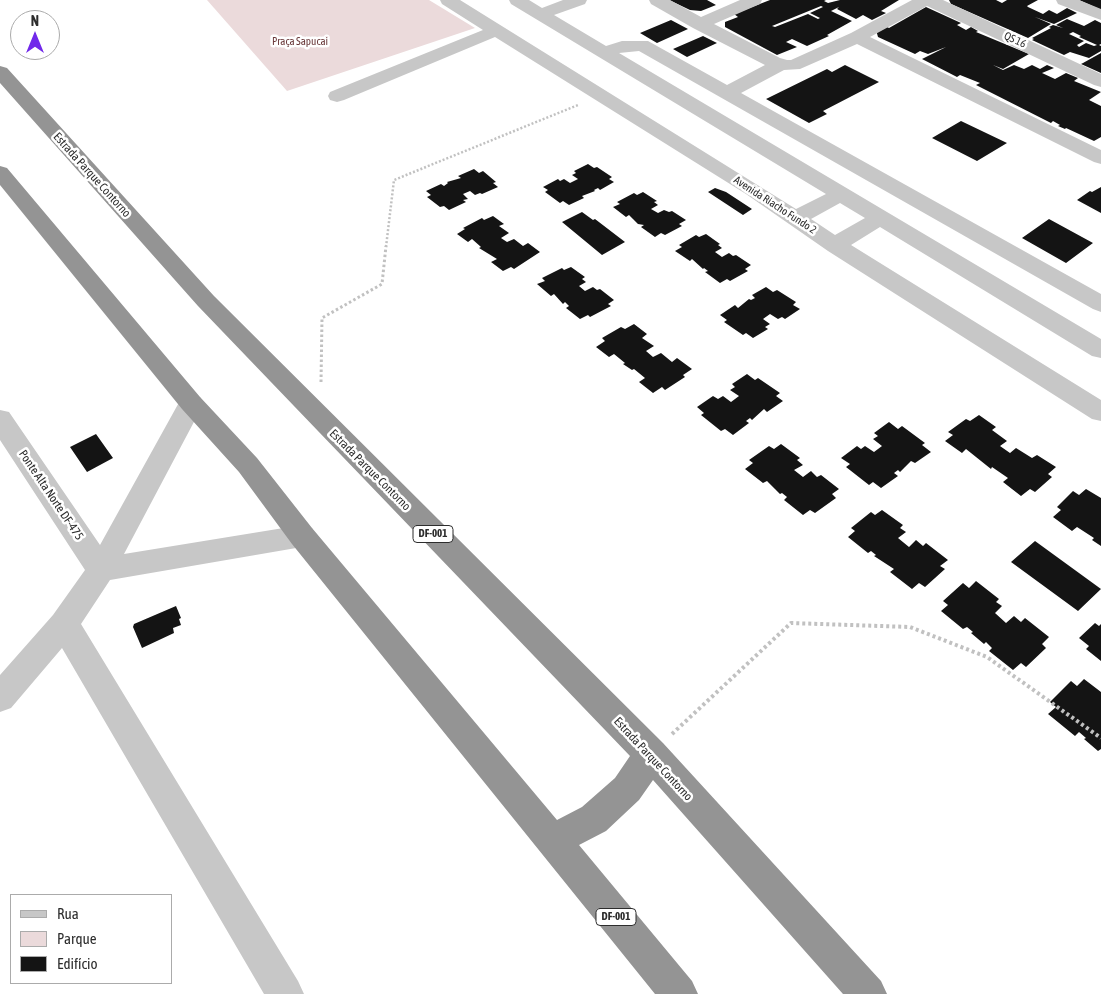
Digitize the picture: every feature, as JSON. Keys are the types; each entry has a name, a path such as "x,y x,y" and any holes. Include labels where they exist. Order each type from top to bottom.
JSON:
{"highway":[{"name":"Estrada Parque Contorno","path":"0,72 206,301 651,754 868,994"},
{"name":"DF-001","path":"0,172 192,403 248,465 302,536 679,994"},
{"path":"554,840 594,819 627,789 651,754"}],"street":[{"name":"Avenida Riacho Fundo 2","path":"448,0 1101,412"},
{"path":"517,0 1101,350"},
{"path":"541,14 579,0"},
{"path":"657,0 699,24 782,64 794,65 857,37 925,0"},
{"path":"699,24 754,0"},
{"name":"QS 16","path":"929,0 1101,81"},
{"path":"1064,0 1101,15"},
{"path":"337,96 497,30"},
{"path":"857,37 1101,158"},
{"path":"606,52 622,46 642,45 1101,304"},
{"path":"727,93 782,64"},
{"path":"796,218 842,194"},
{"path":"836,246 846,238 881,218"},
{"path":"0,698 64,624 102,570 192,403"},
{"name":"Ponte Alta Norte DF-475","path":"0,419 102,570"},
{"path":"102,570 302,536"},
{"path":"64,624 285,994"}],"path":[{"path":"320,419 322,318 382,284 394,180 600,96"},
{"path":"651,754 791,623 910,627 987,657 1101,738"}],"green space":[{"name":"Praça Sapucai","path":"207,0 429,0 475,28 287,91"}],"building":[{"path":"669,0 707,0 716,5 701,11 690,10"},
{"path":"770,0 826,0 824,1 828,3 840,0 899,0 881,11 886,13 872,20 863,15 856,19 837,9 839,7 831,11 852,21 827,35 829,36 807,46 792,39 786,42 797,47 777,55 725,27 725,22 738,17 734,14","holes":["821,6 823,7 810,13 820,18 818,19 808,14 775,27 772,26"]},
{"path":"949,0 996,0 1002,3 1007,0 1038,0 1027,6 1043,14 1049,10 1057,14 1067,8 1077,13 1054,24 1035,17 1051,24 1028,38 951,4"},
{"path":"1079,0 1101,0 1101,9 1099,9"},
{"path":"926,7 961,23 957,25 966,30 971,27 978,31 976,32 1029,54 1003,69 993,65 1003,70 1014,65 1024,69 1032,65 1040,69 1047,65 1054,68 1042,73 1055,79 1066,73 1078,78 1074,81 1101,92 1089,100 1101,106 1101,137 1094,141 1058,126 1060,125 1053,121 1051,123 976,85 980,83 960,75 957,77 922,59 946,47 928,54 920,51 915,54 878,37 876,30 885,26 889,28"},
{"path":"1067,19 1084,26 1095,20 1101,23 1101,44 1099,45 1101,46 1101,51 1089,58 1070,52 1064,55 1032,40 1034,39 1032,38 1053,25 1063,28 1056,25","holes":["1073,32 1081,36 1079,37 1097,45 1094,46 1086,43 1079,47 1077,45 1084,41 1069,34"]},
{"path":"671,20 688,29 657,43 640,33"},
{"path":"703,36 717,43 687,57 673,49"},
{"path":"1101,53 1101,73 1081,64 1083,63"},
{"path":"845,65 879,82 823,111 827,114 809,123 766,99 827,69 832,72"},
{"path":"961,121 1007,143 977,161 932,138"},
{"path":"588,164 594,168 597,167 612,177 609,179 614,182 600,190 598,188 582,196 584,198 569,205 563,201 560,203 545,192 548,190 543,187 558,179 560,181 564,179 570,183 578,179 572,175 576,173 574,171"},
{"path":"474,169 479,173 483,171 496,182 493,183 498,187 482,194 475,195 470,191 463,194 468,199 463,200 466,202 449,210 444,206 440,207 427,197 431,195 426,191 441,184 444,186 447,182 461,178 458,176"},
{"path":"1101,187 1101,213 1077,200 1090,191 1092,192"},
{"path":"715,188 726,192 752,209 743,215 708,192"},
{"path":"643,192 657,201 654,202 658,205 651,209 658,213 664,210 672,211 686,220 679,224 682,226 665,235 661,233 655,237 641,227 644,225 638,224 629,215 626,217 613,207 620,204 617,202 634,193 637,195"},
{"path":"582,212 593,220 595,219 625,242 602,255 562,222"},
{"path":"493,216 504,224 499,226 509,233 501,238 507,242 514,239 523,246 528,243 540,252 514,269 511,267 503,271 491,262 497,259 479,248 481,247 472,239 468,242 457,234 465,229 463,228 482,218 484,220"},
{"path":"1049,219 1093,243 1066,263 1022,238"},
{"path":"706,234 720,244 718,245 722,248 715,252 722,257 729,253 733,256 736,255 751,265 745,269 748,271 730,281 727,279 720,283 692,259 690,261 675,251 682,247 679,245 696,235 699,237"},
{"path":"571,267 585,277 582,279 586,282 579,286 585,291 593,287 597,290 600,289 614,300 608,304 611,306 590,317 588,315 580,319 566,308 569,306 565,302 563,304 554,294 551,296 537,284 545,281 542,278 562,268 564,270"},
{"path":"766,287 773,292 777,290 796,302 793,305 800,309 785,319 782,317 778,319 770,314 763,319 770,324 765,327 768,329 753,338 746,333 743,335 724,322 727,320 720,315 735,305 738,308 749,299 755,298 752,295"},
{"path":"634,324 647,334 642,338 654,346 646,351 653,357 661,353 672,362 677,358 692,369 683,375 685,377 665,390 662,387 653,393 639,382 645,378 634,369 632,370 623,364 625,363 614,354 609,357 596,347 605,341 602,338 621,327 625,329"},
{"path":"747,374 755,380 758,378 780,393 776,396 783,401 767,412 764,409 752,420 750,418 746,421 749,423 733,435 725,429 721,431 701,415 704,413 697,407 713,396 718,399 723,396 731,402 739,396 730,390 735,387 732,384"},
{"path":"979,415 996,427 992,430 1007,441 1000,446 1010,453 1016,448 1032,458 1037,455 1056,467 1048,474 1052,477 1035,492 1030,489 1021,496 1003,482 1008,478 992,467 991,469 966,449 962,453 945,441 953,435 948,432 966,419 970,421"},
{"path":"889,422 898,429 902,426 925,443 922,445 931,452 915,463 911,461 900,472 898,470 894,473 898,476 881,488 873,482 869,485 846,467 850,464 841,458 857,446 861,449 865,446 874,452 882,446 873,439 878,436 874,433"},
{"path":"96,434 113,458 87,472 70,447"},
{"path":"781,444 800,458 797,460 803,465 794,470 803,477 811,471 817,477 821,475 839,489 832,494 836,498 815,513 810,510 803,515 784,500 787,497 782,493 780,494 767,481 763,483 745,469 753,463 749,460 769,446 774,449"},
{"path":"1086,489 1101,498 1101,546 1092,540 1094,538 1077,527 1072,531 1053,517 1061,510 1057,507 1073,491 1079,495"},
{"path":"882,510 903,525 900,528 906,532 898,538 909,547 916,540 923,546 926,543 948,560 940,566 945,569 925,587 919,583 912,589 890,572 894,569 874,556 876,555 871,551 868,553 848,537 855,531 851,528 871,512 875,515"},
{"path":"1035,541 1101,589 1078,611 1011,562"},
{"path":"976,581 999,599 996,602 1002,606 995,613 1006,623 1014,616 1021,622 1025,618 1049,637 1042,644 1046,648 1026,667 1021,663 1013,670 989,651 992,648 986,642 984,644 967,627 963,629 941,611 948,605 943,601 963,583 969,588"},
{"path":"176,606 181,618 179,619 181,625 173,628 174,633 142,648 133,627 134,624"},
{"path":"1095,623 1099,626 1101,624 1101,661 1086,649 1089,646 1079,638"},
{"path":"1084,679 1101,692 1101,749 1098,751 1079,732 1075,736 1048,714 1056,707 1050,702 1071,681 1077,686"}]}
